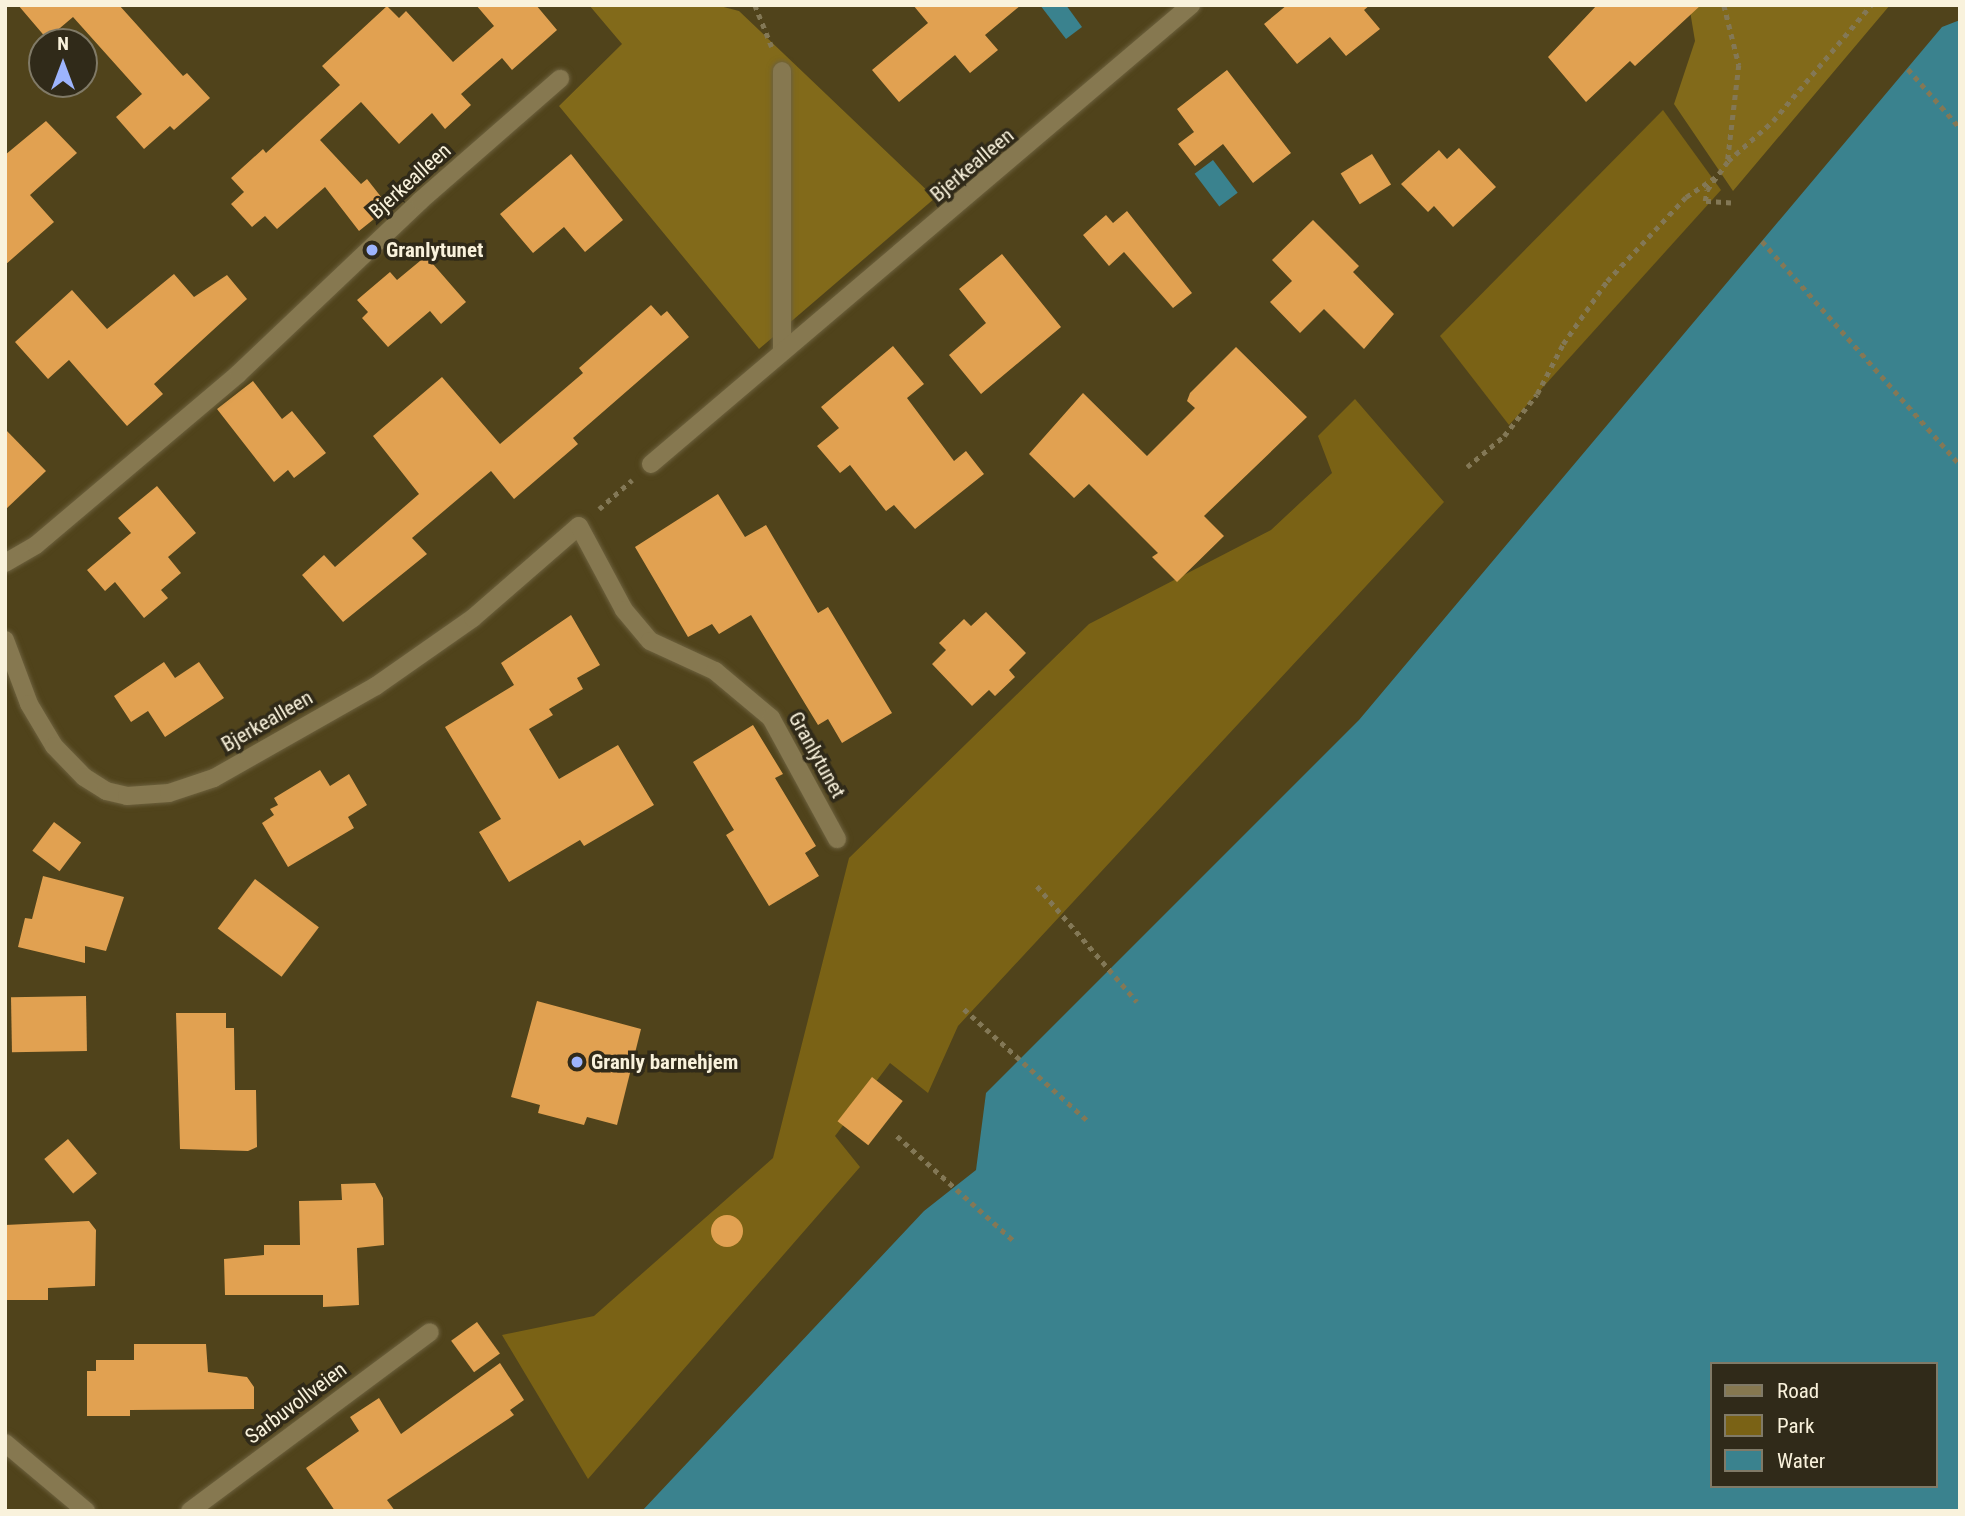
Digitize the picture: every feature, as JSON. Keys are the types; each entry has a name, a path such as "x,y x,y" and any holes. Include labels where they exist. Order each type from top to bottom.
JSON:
{"street":[{"name":"Bjerkealleen","path":"651,464 1191,5"},
{"path":"782,71 782,352"},
{"name":"Bjerkealleen","path":"5,564 36,545 238,374 420,201 560,79"},
{"name":"Bjerkealleen","path":"5,640 29,704 54,746 85,777 106,791 127,796 169,793 214,778 376,685 473,618 579,526"},
{"name":"Granlytunet","path":"579,526 624,610 650,641 715,671 771,718 837,839"},
{"name":"Sarbuvollveien","path":"190,1511 430,1332"},
{"path":"5,1443 86,1511"}],"path":[{"path":"755,5 782,71"},
{"path":"1724,5 1739,65 1728,161"},
{"path":"1731,203 1705,201 1716,177 1728,161 1773,121 1871,5"},
{"path":"1908,68 1960,128"},
{"path":"1467,467 1504,436 1529,405 1563,344 1607,281 1686,197 1716,177"},
{"path":"1762,241 1960,465"},
{"path":"579,526 651,464"},
{"path":"1037,886 1137,1002"},
{"path":"964,1009 1089,1122"},
{"path":"897,1136 1015,1242"}],"green space":[{"path":"1663,110 1721,190 1509,425 1440,336"},
{"path":"1355,399 1444,502 958,1026 928,1093 890,1063 835,1136 860,1167 588,1479 502,1335 594,1316 773,1158 849,858 1089,624 1271,530 1332,473 1318,436"}],"shaded area":[{"path":"589,5 716,5 739,11 935,198 759,349 559,106 622,44"},
{"path":"1689,5 1890,5 1733,191 1674,104 1695,41"}],"water":[{"path":"1040,5 1066,5 1082,27 1066,39"},
{"path":"1960,20 1960,1511 642,1511 924,1211 976,1170 986,1093 1359,720 1942,27"},
{"path":"1213,160 1238,193 1219,207 1195,174"}],"building":[{"path":"18,5 119,5 183,76 187,73 210,98 174,130 170,126 144,149 116,117 142,94 98,45 98,28 83,28 73,17 60,28 38,28"},
{"path":"476,5 536,5 557,30 512,70 502,58 461,94 471,105 445,129 432,113 399,144 361,102 320,140 361,184 367,179 389,207 359,231 325,187 277,229 265,216 252,227 231,204 244,192 231,178 263,149 266,153 340,85 322,66 387,6 399,18 406,11 453,62 494,26"},
{"path":"913,5 1021,5 985,35 998,50 970,73 955,55 899,102 872,70 928,23"},
{"path":"1287,5 1370,5 1364,10 1380,29 1346,56 1330,37 1297,64 1264,24"},
{"path":"1597,5 1701,5 1635,66 1630,61 1586,102 1548,57"},
{"path":"1227,70 1291,153 1253,183 1223,144 1195,166 1178,144 1194,132 1177,109"},
{"path":"46,121 77,153 30,195 54,222 5,265 5,155"},
{"path":"1459,148 1496,187 1453,227 1434,206 1428,212 1401,184 1439,150 1447,159"},
{"path":"571,154 623,220 585,252 564,227 533,253 500,214"},
{"path":"1372,154 1391,185 1360,204 1341,174"},
{"path":"1127,211 1192,293 1173,308 1124,252 1109,266 1083,235 1106,215 1113,223"},
{"path":"1313,220 1359,266 1353,272 1394,314 1364,349 1324,309 1300,333 1270,302 1292,281 1272,260"},
{"path":"1002,254 1061,327 981,394 949,355 986,323 959,289"},
{"path":"426,256 466,302 441,324 430,311 388,347 362,318 368,312 357,300 390,272 397,280"},
{"path":"174,274 194,297 227,275 247,299 154,384 163,394 127,426 69,360 48,379 15,342 72,290 107,329"},
{"path":"651,305 661,316 667,311 689,337 573,438 578,444 514,499 491,471 412,538 427,554 343,622 302,575 324,555 335,567 419,494 373,436 442,377 500,444 583,373 579,368"},
{"path":"893,346 924,384 907,398 954,461 966,451 984,474 915,529 894,505 886,511 850,465 840,473 817,446 839,428 821,407"},
{"path":"1236,347 1307,417 1204,516 1224,536 1177,582 1152,557 1158,553 1089,484 1074,498 1029,454 1083,393 1147,456 1195,408 1187,401 1190,393"},
{"path":"253,381 282,419 292,411 326,453 294,478 288,470 274,482 217,409"},
{"path":"5,429 46,471 5,510"},
{"path":"157,486 196,533 168,557 181,573 161,590 168,598 144,618 115,582 105,591 87,570 131,533 118,518"},
{"path":"718,494 745,537 766,525 818,613 828,607 892,713 842,743 828,719 818,725 751,615 719,634 712,624 688,637 635,547"},
{"path":"986,612 1026,653 1009,670 1015,677 995,696 989,690 972,706 932,664 946,650 939,643 964,619 971,626"},
{"path":"571,615 600,665 577,678 583,689 549,709 553,715 529,729 559,779 618,745 654,805 584,846 580,840 509,882 479,832 501,819 445,727 514,685 501,663"},
{"path":"164,662 175,678 199,662 224,698 165,737 148,711 131,722 114,696"},
{"path":"753,725 783,774 775,778 816,846 805,853 819,876 769,906 726,835 734,830 693,762"},
{"path":"320,770 330,786 349,774 367,805 348,817 354,828 288,867 262,823 274,815 270,809 278,805 274,798"},
{"path":"54,822 81,842 59,871 32,851"},
{"path":"43,876 124,897 106,951 85,946 85,963 18,947 25,918 32,919"},
{"path":"255,879 319,927 282,977 218,929"},
{"path":"86,996 87,1051 12,1052 11,997"},
{"name":"Granly barnehjem","path":"537,1001 641,1029 617,1125 587,1117 584,1125 538,1113 540,1105 511,1097"},
{"path":"176,1013 226,1013 226,1028 234,1028 235,1090 256,1090 257,1147 248,1151 180,1149"},
{"path":"872,1077 903,1101 868,1145 838,1121"},
{"path":"68,1139 97,1173 73,1193 44,1159"},
{"path":"375,1183 383,1198 384,1245 357,1248 359,1305 323,1307 323,1295 225,1295 224,1259 264,1255 264,1245 300,1245 299,1201 342,1200 341,1184"},
{"path":"727,1215 738,1220 743,1231 738,1242 727,1247 716,1242 711,1231 716,1220"},
{"path":"89,1221 96,1230 95,1286 48,1288 48,1300 5,1300 5,1225"},
{"path":"477,1322 500,1354 474,1372 451,1341"},
{"path":"134,1344 206,1344 208,1372 247,1377 254,1387 254,1409 130,1410 130,1416 87,1416 87,1371 96,1371 96,1360 134,1360"},
{"path":"500,1363 524,1400 510,1410 514,1415 387,1500 395,1511 335,1511 306,1468 359,1431 350,1417 379,1398 401,1434"}],"place":[{"name":"Granlytunet","path":"372,250"},
{"name":"Granly barnehjem","path":"577,1062"}]}
